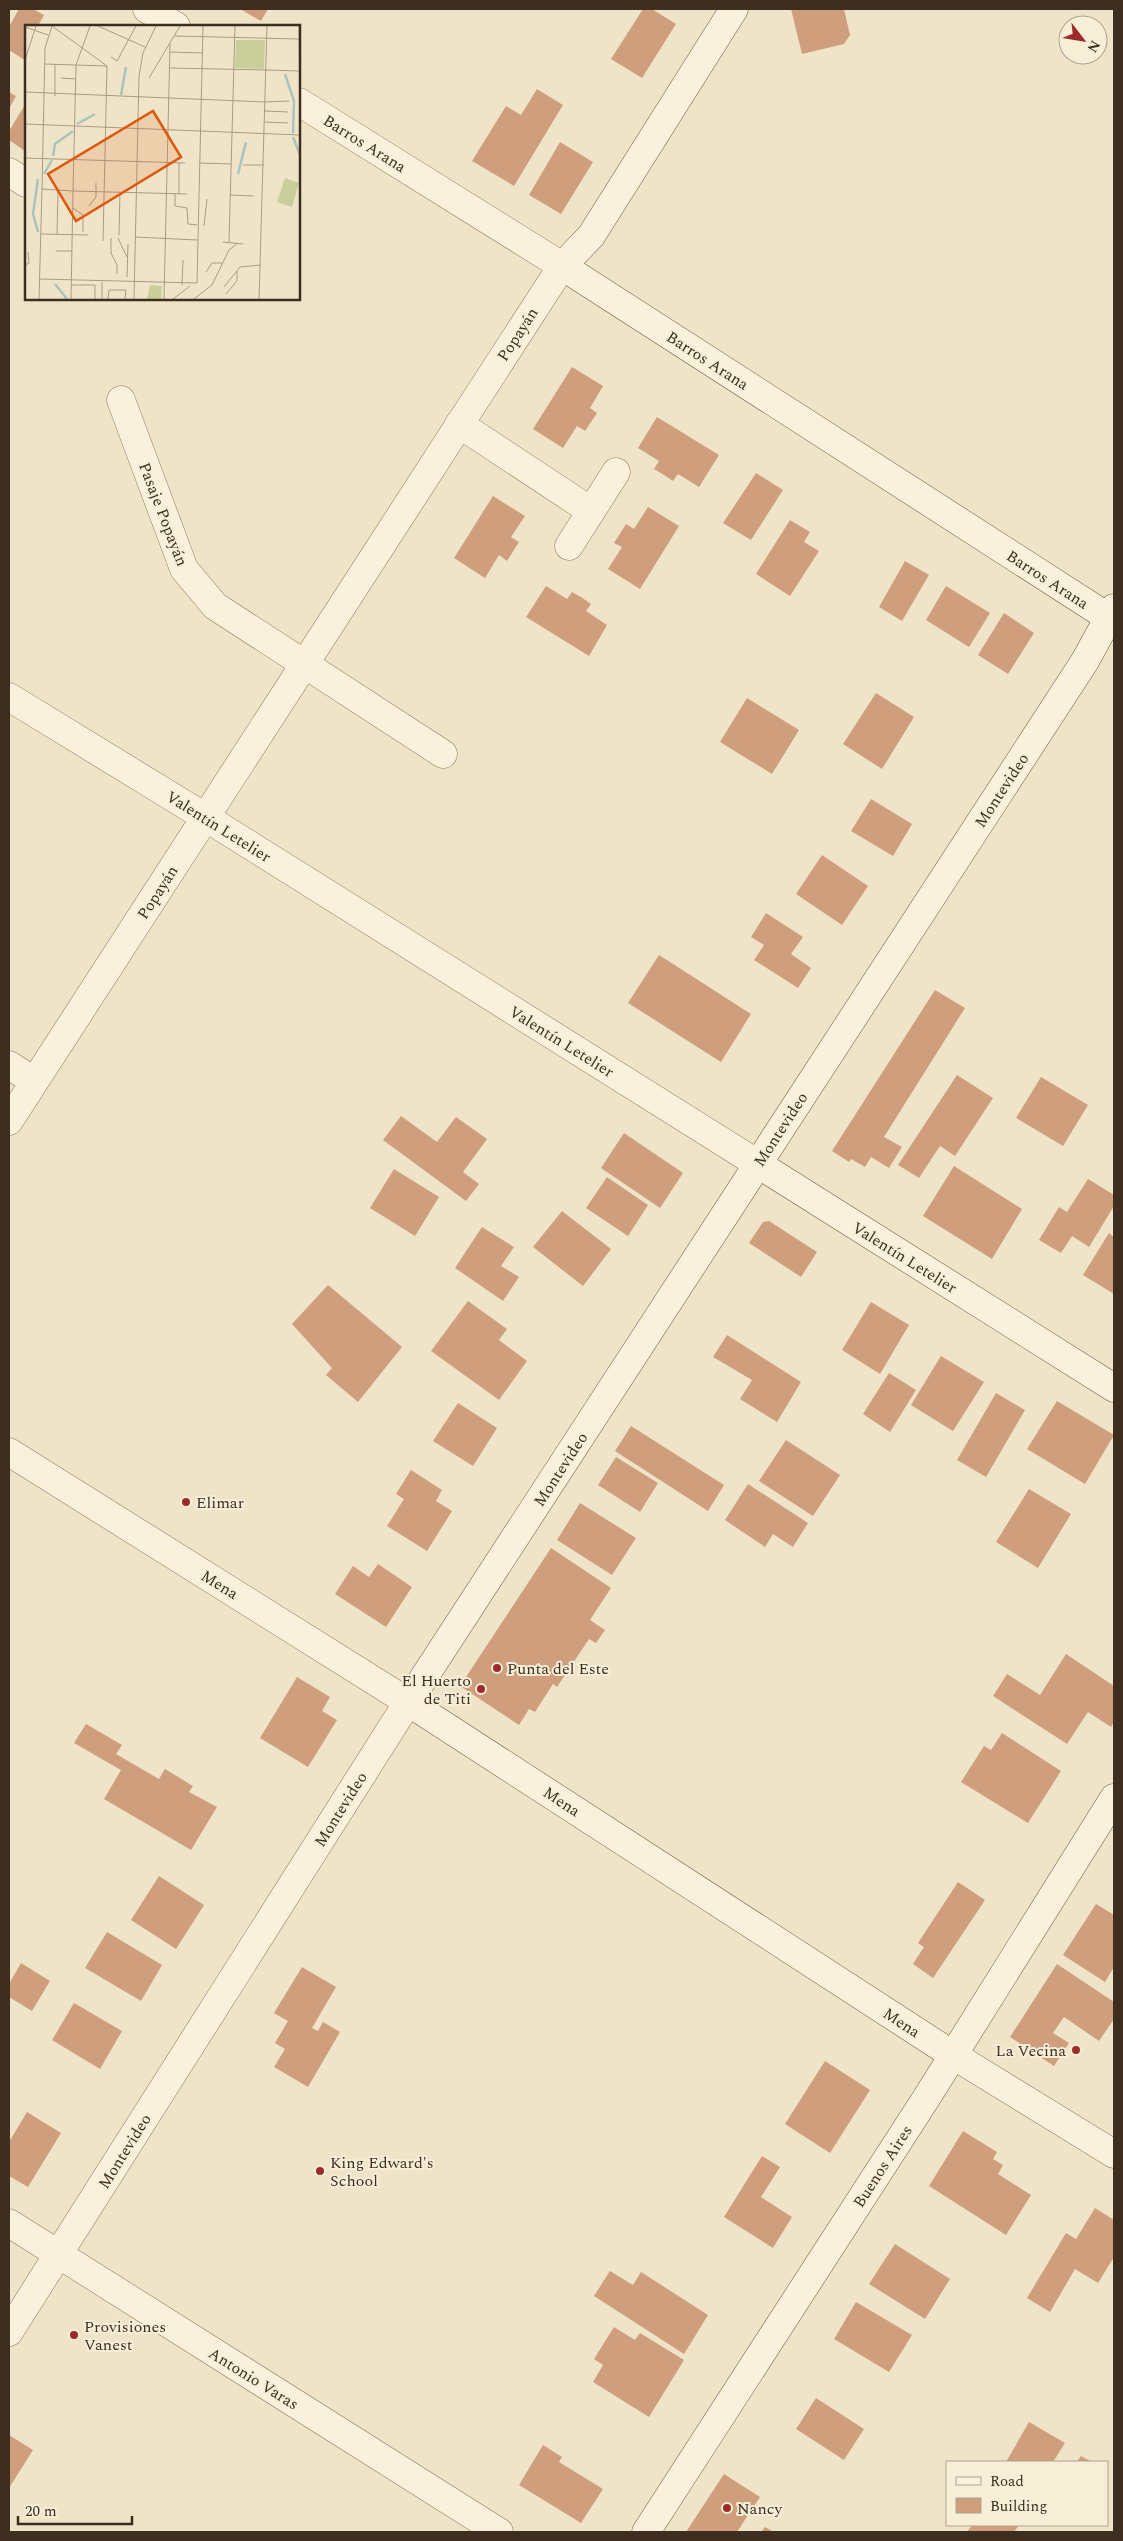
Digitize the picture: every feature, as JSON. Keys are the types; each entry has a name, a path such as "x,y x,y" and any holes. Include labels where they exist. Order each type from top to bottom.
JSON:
{"street":[{"path":"147,9 174,25"},
{"name":"Popayán","path":"9,1121 562,266 591,236 734,9"},
{"name":"Barros Arana","path":"300,103 562,266 1112,616"},
{"path":"9,172 25,182"},
{"name":"Pasaje Popayán","path":"120,400 184,569 215,606 304,663"},
{"path":"459,424 591,511"},
{"path":"569,546 616,472"},
{"name":"Montevideo","path":"9,2332 408,1702 1085,661 1112,616"},
{"path":"304,663 443,754"},
{"name":"Valentín Letelier","path":"9,697 206,817 1114,1388"},
{"path":"9,1065 34,1081"},
{"name":"Mena","path":"9,1452 408,1702 953,2055 1114,2154"},
{"name":"Buenos Aires","path":"646,2532 953,2055 1114,1798"},
{"name":"Antonio Varas","path":"9,2223 499,2532"}],"building":[{"path":"19,9 33,9 44,15 39,25 25,25 25,60 9,50 9,27"},
{"path":"240,9 268,9 261,21"},
{"path":"643,9 652,9 676,24 642,78 611,59"},
{"path":"791,9 844,9 850,35 844,44 802,54"},
{"path":"537,89 563,105 514,186 472,161 506,106 521,115"},
{"path":"9,92 16,96 9,109"},
{"path":"25,105 25,151 9,140 9,131"},
{"path":"560,142 593,162 561,214 529,195"},
{"path":"572,367 603,386 590,408 597,413 585,431 577,426 563,448 533,429"},
{"path":"657,417 719,455 699,487 678,474 673,481 654,469 659,461 638,448"},
{"path":"756,473 783,490 751,540 723,523"},
{"path":"493,496 525,516 511,537 519,542 507,561 499,555 485,578 454,558"},
{"path":"648,507 679,526 640,589 608,569 622,547 614,543 626,524 634,529"},
{"path":"790,520 810,532 804,542 819,551 790,596 756,574"},
{"path":"905,561 929,575 902,621 879,607"},
{"path":"546,586 567,599 572,592 581,597 591,604 586,611 607,625 589,656 526,617"},
{"path":"946,586 990,613 969,647 926,620"},
{"path":"1004,613 1034,633 1008,674 978,655"},
{"path":"876,693 914,717 882,769 843,744"},
{"path":"747,698 799,730 772,774 720,742"},
{"path":"871,799 912,824 893,856 851,831"},
{"path":"822,855 868,886 842,925 796,894"},
{"path":"766,913 803,937 791,954 811,968 798,988 754,960 764,945 751,937"},
{"path":"659,955 751,1014 721,1062 628,1003"},
{"path":"935,990 965,1008 884,1137 902,1147 889,1168 871,1157 865,1167 851,1159 849,1162 832,1151"},
{"path":"957,1075 993,1098 955,1156 940,1146 919,1178 898,1165"},
{"path":"1041,1077 1088,1105 1063,1146 1016,1118"},
{"path":"401,1116 437,1142 456,1117 487,1139 463,1172 479,1184 466,1201 383,1140"},
{"path":"624,1133 683,1173 660,1208 601,1168"},
{"path":"954,1166 1022,1209 992,1259 923,1216"},
{"path":"394,1169 439,1197 415,1236 370,1208"},
{"path":"607,1177 648,1205 628,1236 586,1208"},
{"path":"1088,1179 1114,1195 1114,1206 1089,1247 1072,1236 1061,1253 1039,1240 1059,1207 1067,1212"},
{"path":"562,1211 611,1249 583,1286 533,1247"},
{"path":"769,1221 817,1252 801,1277 749,1243 763,1222"},
{"path":"482,1227 514,1247 501,1266 519,1277 503,1301 455,1268"},
{"path":"1109,1233 1114,1237 1114,1294 1083,1275"},
{"path":"328,1285 402,1347 358,1402 326,1375 332,1368 292,1324"},
{"path":"468,1301 507,1329 499,1340 527,1361 499,1400 431,1351"},
{"path":"871,1302 909,1325 880,1374 842,1350"},
{"path":"727,1335 801,1382 777,1422 740,1399 752,1380 713,1357"},
{"path":"941,1356 984,1382 953,1431 911,1405"},
{"path":"889,1373 916,1390 890,1432 863,1414"},
{"path":"996,1393 1025,1410 986,1477 957,1460"},
{"path":"1057,1401 1114,1435 1085,1484 1027,1449"},
{"path":"458,1403 497,1428 473,1466 433,1441"},
{"path":"631,1426 724,1485 708,1511 615,1451"},
{"path":"786,1440 840,1475 813,1516 759,1481"},
{"path":"616,1457 658,1483 640,1512 598,1485"},
{"path":"411,1470 442,1490 436,1501 452,1511 427,1551 387,1526 404,1499 396,1494"},
{"path":"748,1484 808,1523 793,1547 773,1534 765,1547 725,1520"},
{"path":"1029,1489 1071,1514 1038,1568 996,1542"},
{"path":"580,1503 636,1538 612,1575 557,1540"},
{"path":"551,1548 611,1588 590,1620 605,1630 596,1643 589,1639 557,1687 553,1684 535,1712 529,1709 519,1725 460,1686"},
{"path":"378,1564 412,1587 386,1627 335,1594 353,1566 369,1577"},
{"path":"1066,1654 1114,1686 1114,1722 1111,1727 1088,1712 1067,1744 993,1696 1007,1674 1040,1695"},
{"path":"297,1677 330,1697 322,1711 337,1720 308,1767 260,1738"},
{"path":"86,1724 122,1745 116,1754 159,1779 165,1769 193,1786 189,1792 217,1807 191,1850 104,1799 121,1770 74,1743"},
{"path":"1002,1733 1061,1771 1028,1823 961,1782 984,1746 991,1750"},
{"path":"159,1876 204,1905 176,1949 131,1920"},
{"path":"958,1882 985,1900 933,1978 913,1964 924,1947 918,1943"},
{"path":"1096,1904 1114,1915 1114,1967 1105,1982 1063,1955"},
{"path":"107,1932 162,1965 141,2001 85,1968"},
{"path":"21,1963 50,1981 32,2011 9,1997 9,1984"},
{"path":"1057,1964 1114,2002 1114,2019 1099,2041 1064,2017 1053,2033 1069,2043 1054,2066 1010,2037"},
{"path":"302,1967 336,1987 312,2028 318,2031 323,2022 340,2032 308,2087 274,2067 285,2049 275,2043 288,2021 274,2013"},
{"path":"74,2003 122,2031 100,2069 52,2040"},
{"path":"825,2061 870,2090 830,2153 785,2124"},
{"path":"27,2112 61,2133 28,2187 9,2176 9,2142"},
{"path":"963,2131 997,2152 993,2159 1003,2165 998,2174 1031,2195 1006,2235 929,2186"},
{"path":"762,2156 780,2167 761,2197 792,2217 773,2248 724,2217"},
{"path":"1095,2208 1114,2220 1114,2257 1098,2283 1075,2269 1050,2312 1027,2298 1066,2233 1076,2239"},
{"path":"895,2244 950,2279 925,2319 869,2284"},
{"path":"610,2271 633,2285 641,2272 708,2315 684,2354 594,2296"},
{"path":"856,2302 912,2335 889,2372 834,2339"},
{"path":"614,2327 635,2340 640,2333 684,2360 649,2417 593,2382 603,2365 594,2359"},
{"path":"816,2398 864,2429 844,2460 796,2429"},
{"path":"1029,2422 1065,2443 1054,2461 1007,2461"},
{"path":"9,2435 33,2450 9,2488"},
{"path":"543,2445 562,2457 559,2462 603,2489 581,2523 519,2485"},
{"path":"1081,2456 1090,2461 1078,2461"},
{"name":"Nancy","path":"724,2474 760,2497 737,2532 686,2532"},
{"path":"971,2526 1018,2526 1014,2532 967,2532"},
{"path":"765,2527 774,2532 761,2532"}],"place":[{"name":"Elimar","path":"186,1502"},
{"name":"Punta del Este","path":"497,1668"},
{"name":"El Huerto de Titi","path":"481,1689"},
{"name":"La Vecina","path":"1076,2050"},
{"name":"King Edward's School","path":"320,2171"},
{"name":"Provisiones Vanest","path":"74,2335"},
{"name":"Nancy","path":"727,2508"}]}
